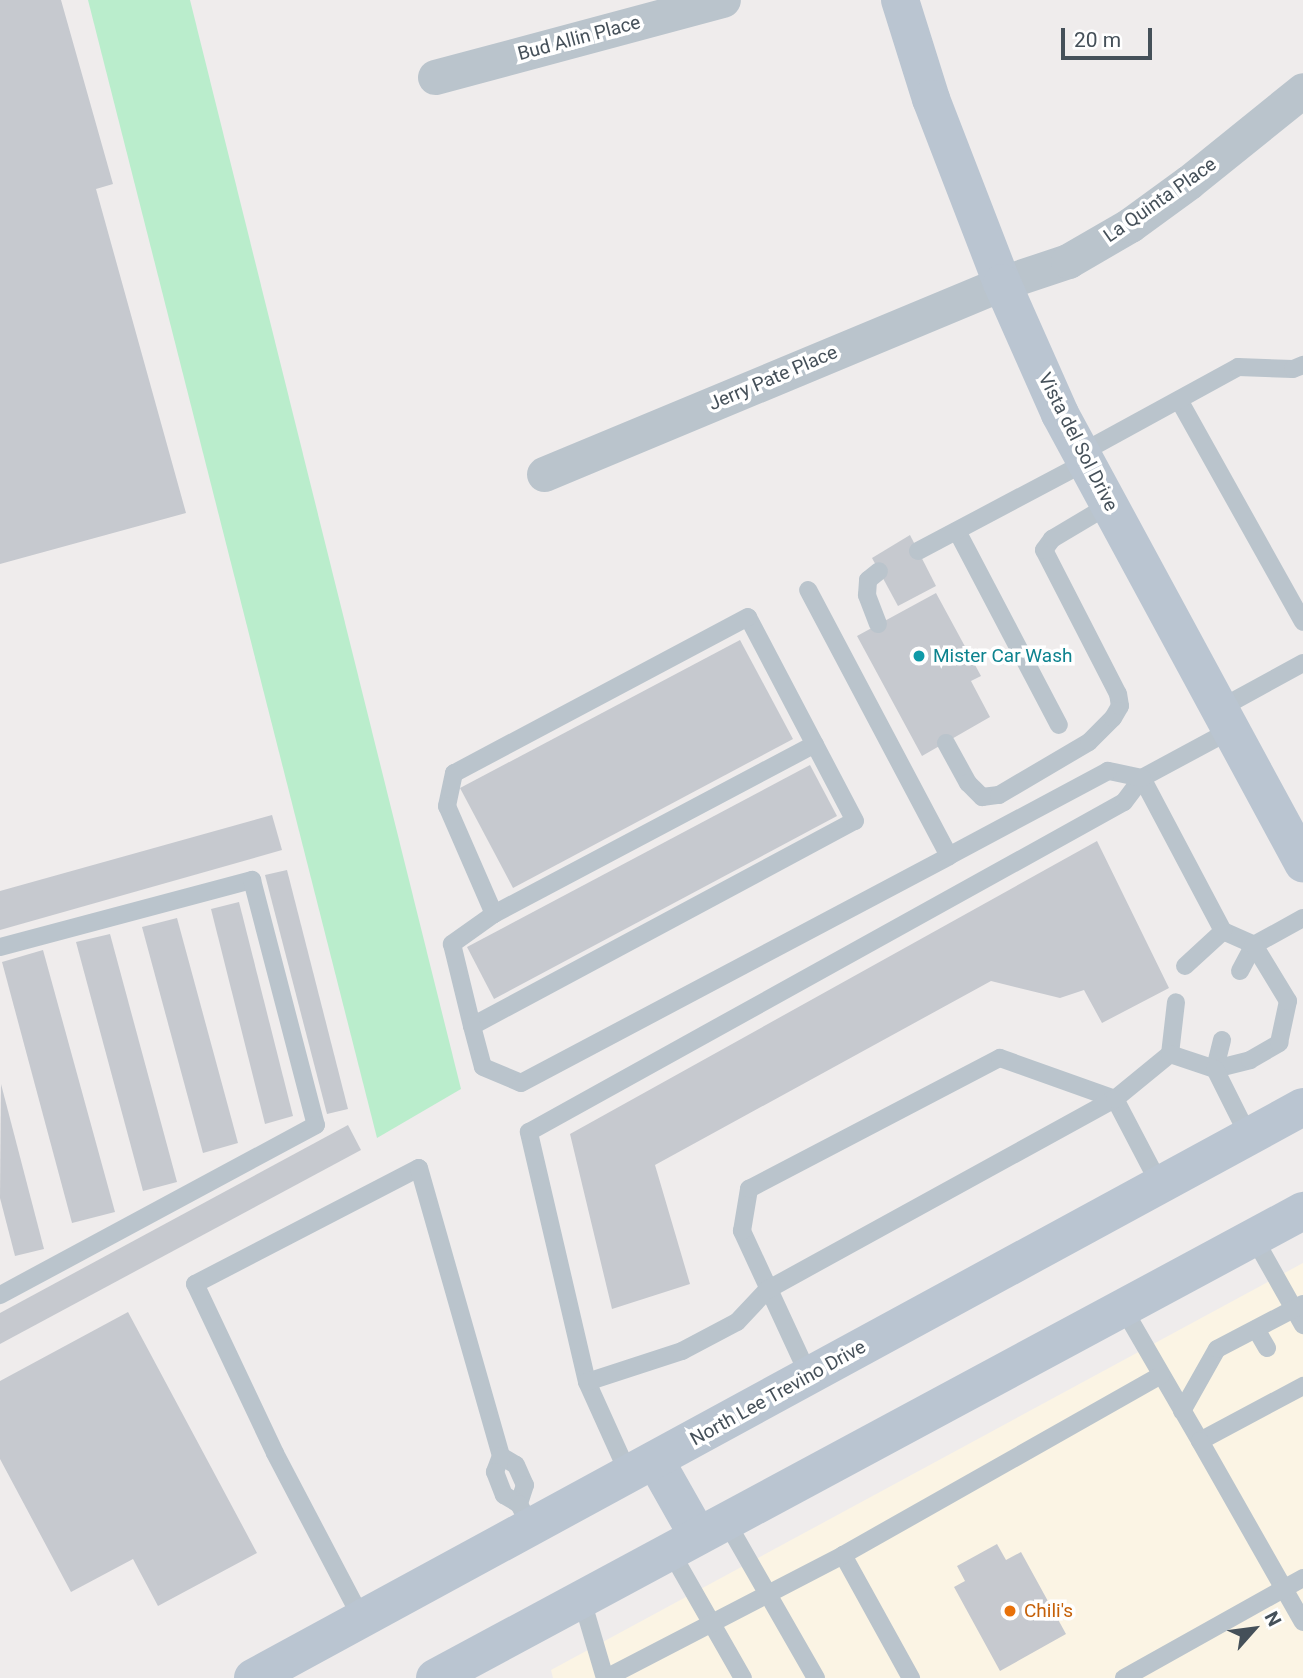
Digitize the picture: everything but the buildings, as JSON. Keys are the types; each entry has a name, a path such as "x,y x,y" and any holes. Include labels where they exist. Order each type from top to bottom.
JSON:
{"main road":[{"name":"Vista del Sol Drive","path":"900,0 931,99 1002,283 1084,458 1303,863"},
{"name":"North Lee Trevino Drive","path":"253,1678 362,1619 525,1516 642,1468 1303,1107"},
{"path":"435,1678 1303,1211"},
{"path":"642,1468 698,1537"}],"street":[{"name":"Bud Allin Place","path":"435,77 723,0"},
{"name":"La Quinta Place","path":"1002,283 1068,261 1130,225 1303,90"},
{"name":"Jerry Pate Place","path":"544,474 1002,283"}],"lane":[{"path":"918,551 1084,458 1238,367 1293,369 1303,365"},
{"path":"1179,400 1303,622"},
{"path":"946,743 968,783 982,797 999,795 1089,742 1113,718 1120,706 1118,694 1044,550 1052,539 1110,505"},
{"path":"957,531 1059,725"},
{"path":"878,624 867,595 868,580 879,572"},
{"path":"808,590 949,856"},
{"path":"472,1026 855,821 748,617 454,773 447,806 494,914"},
{"path":"642,1468 587,1382 529,1132 1124,802 1142,778 1303,663"},
{"path":"815,744 494,914 452,944 483,1067 521,1083 1108,771 1142,778"},
{"path":"1142,778 1223,931 1254,945 1287,1001 1279,1043 1250,1060 1215,1069 1170,1054"},
{"path":"0,947 251,880 316,1125 0,1295"},
{"path":"1240,971 1254,945 1303,918"},
{"path":"1185,966 1223,931"},
{"path":"587,1382 682,1351 737,1322 767,1290 1115,1099 1170,1054 1175,1002"},
{"path":"1222,1040 1215,1069 1249,1137"},
{"path":"809,1376 742,1231 749,1189 1000,1058 1115,1099 1160,1185"},
{"path":"362,1619 195,1284 419,1168 501,1457 516,1465 525,1485 525,1516"},
{"path":"1182,1412 1217,1349 1256,1329 1300,1313 1254,1238"},
{"path":"1123,1308 1303,1622"},
{"path":"1256,1329 1267,1348"},
{"path":"582,1600 605,1678 844,1555 1161,1375"},
{"path":"1200,1441 1293,1385"},
{"path":"698,1537 767,1594 816,1678"},
{"path":"698,1537 711,1623 743,1678"},
{"path":"844,1555 911,1678"},
{"path":"1124,1678 1303,1578"}],"shaded area":[{"path":"1303,1263 1303,1678 553,1678 551,1670"}],"green space":[{"path":"88,0 190,0 461,1089 377,1138"}],"place":[{"name":"Mister Car Wash","path":"919,656"},
{"name":"Chili's","path":"1010,1611"}]}
